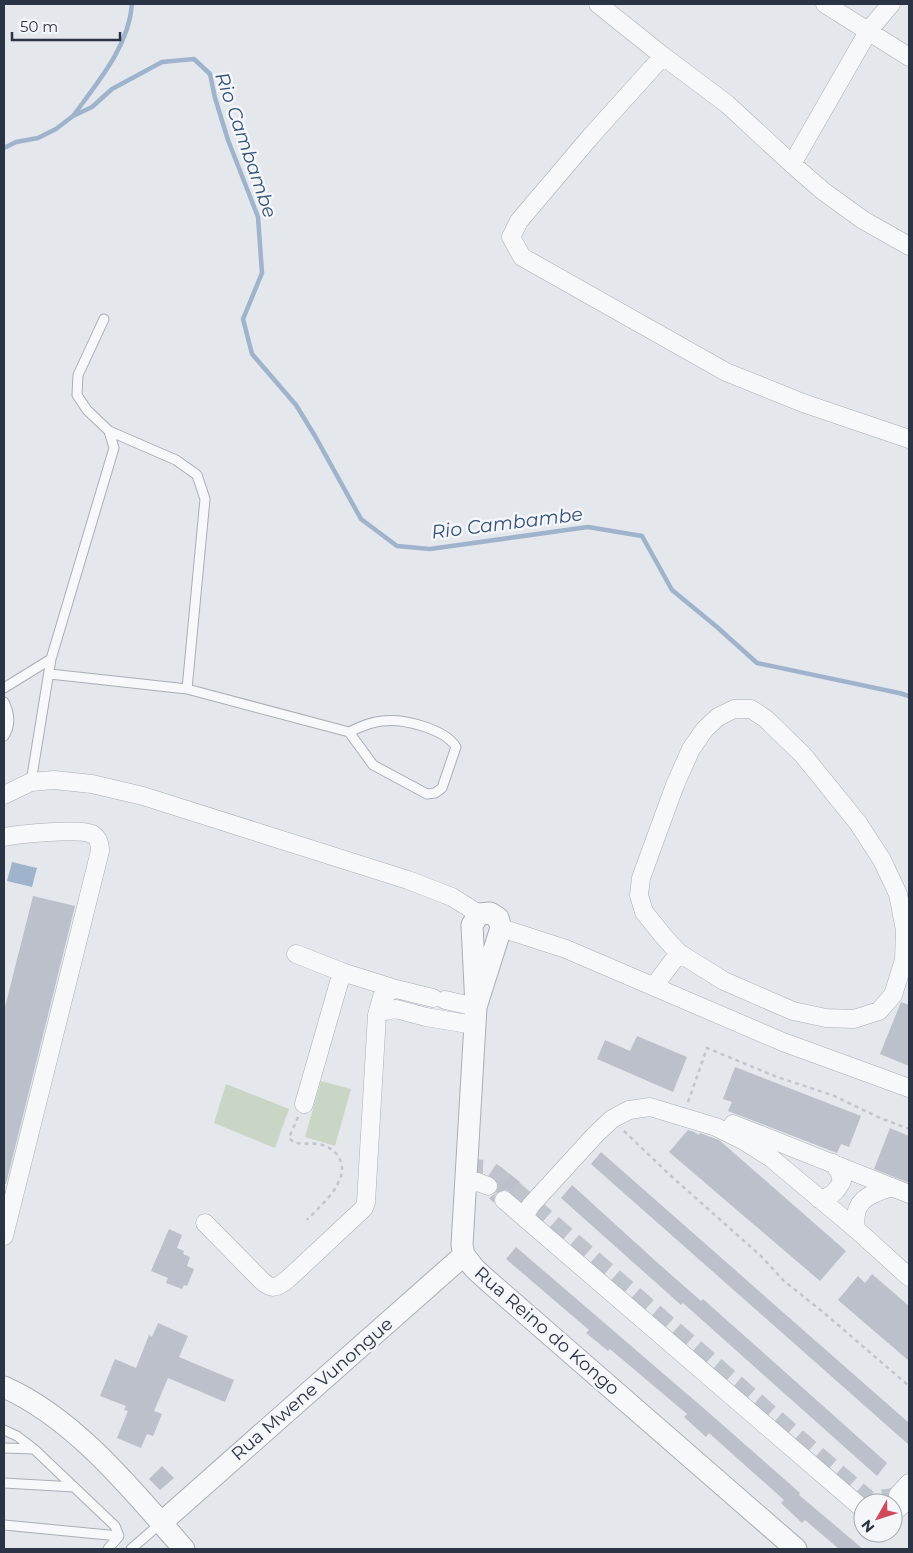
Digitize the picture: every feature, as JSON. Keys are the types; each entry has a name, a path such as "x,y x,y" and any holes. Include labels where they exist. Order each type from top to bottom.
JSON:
{"street":[{"path":"598,4 663,56 728,104 824,191 863,220 909,246"},
{"path":"825,4 909,57"},
{"path":"792,164 869,30 891,4"},
{"path":"663,56 591,136 519,221 511,238 514,245 522,256 726,372 803,402 909,439"},
{"path":"734,709 751,710 766,719 803,755 858,823 882,860 898,894 905,930 904,960 893,995 879,1011 854,1019 826,1018 793,1011 724,982 679,953 644,912 640,895 641,878 675,785 691,750 705,729 718,717 734,709"},
{"path":"4,795 31,782 54,780 92,784 143,796 408,880 452,897 479,914 490,913 498,918 501,928 566,949 783,1042 909,1088"},
{"path":"4,837 76,832 88,833 97,838 100,844 100,851 4,1236"},
{"name":"Rua Reino do Kongo","path":"479,914 472,925 475,1016 464,1185 462,1245 464,1255 487,1280 796,1549"},
{"name":"Rua Reino do Kongo","path":"475,1016 501,928"},
{"path":"654,986 679,953"},
{"path":"296,954 342,972 435,999 475,1016"},
{"path":"304,1104 342,972"},
{"path":"205,1223 266,1286 273,1288 288,1280 364,1208 366,1202 377,1014 382,997 396,989"},
{"path":"426,1017 424,1012 435,999"},
{"path":"377,1014 396,1009 426,1017 475,1016"},
{"path":"514,1209 606,1110 628,1100 652,1098 686,1108 833,1163 909,1194"},
{"path":"514,1209 531,1205 612,1119 629,1110 650,1107 716,1127 744,1141 771,1158 856,1228 909,1277"},
{"path":"819,1199 828,1198 837,1191 842,1181 839,1171 833,1163"},
{"path":"464,1185 478,1182 488,1186"},
{"path":"856,1228 856,1210 862,1201 868,1195 891,1187"},
{"path":"514,1209 853,1500"},
{"name":"Rua Mwene Vunongue","path":"161,1523 464,1255"},
{"path":"4,1387 45,1410 72,1431 98,1456 184,1549"}],"lane":[{"path":"104,319 78,375 77,395 87,410 109,431 176,460 197,475 205,499 187,689"},
{"path":"31,782 51,659 114,448 109,431"},
{"path":"4,688 51,659"},
{"path":"50,674 187,689 349,732 374,765 427,794 435,793 442,788 456,748 452,740 418,724 384,720 370,723 349,732"},
{"path":"4,702 10,720 8,730 4,736"},
{"path":"4,1430 17,1436 34,1449 115,1526 119,1536"},
{"path":"4,1448 34,1449"},
{"path":"4,1483 74,1487"},
{"path":"131,1549 161,1523"},
{"path":"4,1525 119,1536"},
{"path":"108,1549 119,1536"}],"path":[{"path":"686,1108 707,1048 777,1077 832,1095 878,1117 909,1129"},
{"path":"304,1104 289,1138 292,1142 315,1143 332,1148 339,1157 342,1172 332,1192 307,1220"},
{"path":"612,1119 640,1148 761,1256 784,1281 909,1386"}],"green space":[{"path":"321,1081 351,1089 335,1146 305,1137"},
{"path":"226,1084 289,1109 275,1148 214,1123"}],"water":[{"path":"12,862 37,868 32,887 7,881"}],"building":[{"path":"33,896 75,906 6,1184 4,1184 4,1011"},
{"path":"901,1002 909,1005 909,1066 880,1054"},
{"path":"637,1036 687,1057 673,1092 597,1059 605,1040 630,1051"},
{"path":"735,1067 861,1116 849,1147 841,1144 837,1153 728,1111 732,1102 723,1099"},
{"path":"890,1128 909,1136 909,1183 874,1169"},
{"path":"688,1130 719,1140 846,1251 820,1281 669,1152"},
{"path":"601,1152 909,1423 909,1445 591,1164"},
{"path":"510,1174 520,1182 512,1192 505,1190 496,1193 494,1203 489,1198 495,1194 498,1187"},
{"path":"572,1185 660,1265 701,1301 703,1299 887,1463 877,1476 683,1303 681,1305 561,1198"},
{"path":"169,1229 182,1235 177,1248 184,1251 183,1254 190,1257 187,1266 194,1269 187,1286 184,1285 182,1289 166,1283 168,1278 151,1271"},
{"path":"516,1247 708,1412 800,1493 799,1495 853,1541 853,1543 863,1549 839,1549 805,1520 802,1523 781,1503 784,1500 709,1433 706,1437 684,1417 687,1414 610,1349 608,1351 586,1333 589,1330 506,1259"},
{"path":"872,1274 909,1306 909,1361 838,1300 858,1276 865,1283"},
{"path":"158,1323 188,1336 179,1357 234,1380 225,1402 168,1378 154,1411 162,1414 153,1436 147,1434 141,1448 117,1438 128,1411 124,1410 126,1406 100,1396 115,1359 136,1368 149,1335 152,1337"},
{"path":"162,1466 174,1478 160,1490 149,1479"}],"waterway":[{"path":"73,116 102,77 119,49 130,19 132,4"},
{"name":"Rio Cambambe","path":"4,148 16,142 38,138 56,129 73,116 92,107 112,89 162,62 194,59 210,74 228,140 258,217 262,273 243,319 252,354 296,405 361,519 397,546 430,549 588,527 642,536 672,590 757,663 909,696"}],"tunnel":[{"path":"465,1168 488,1169 497,1175 861,1493"}]}
